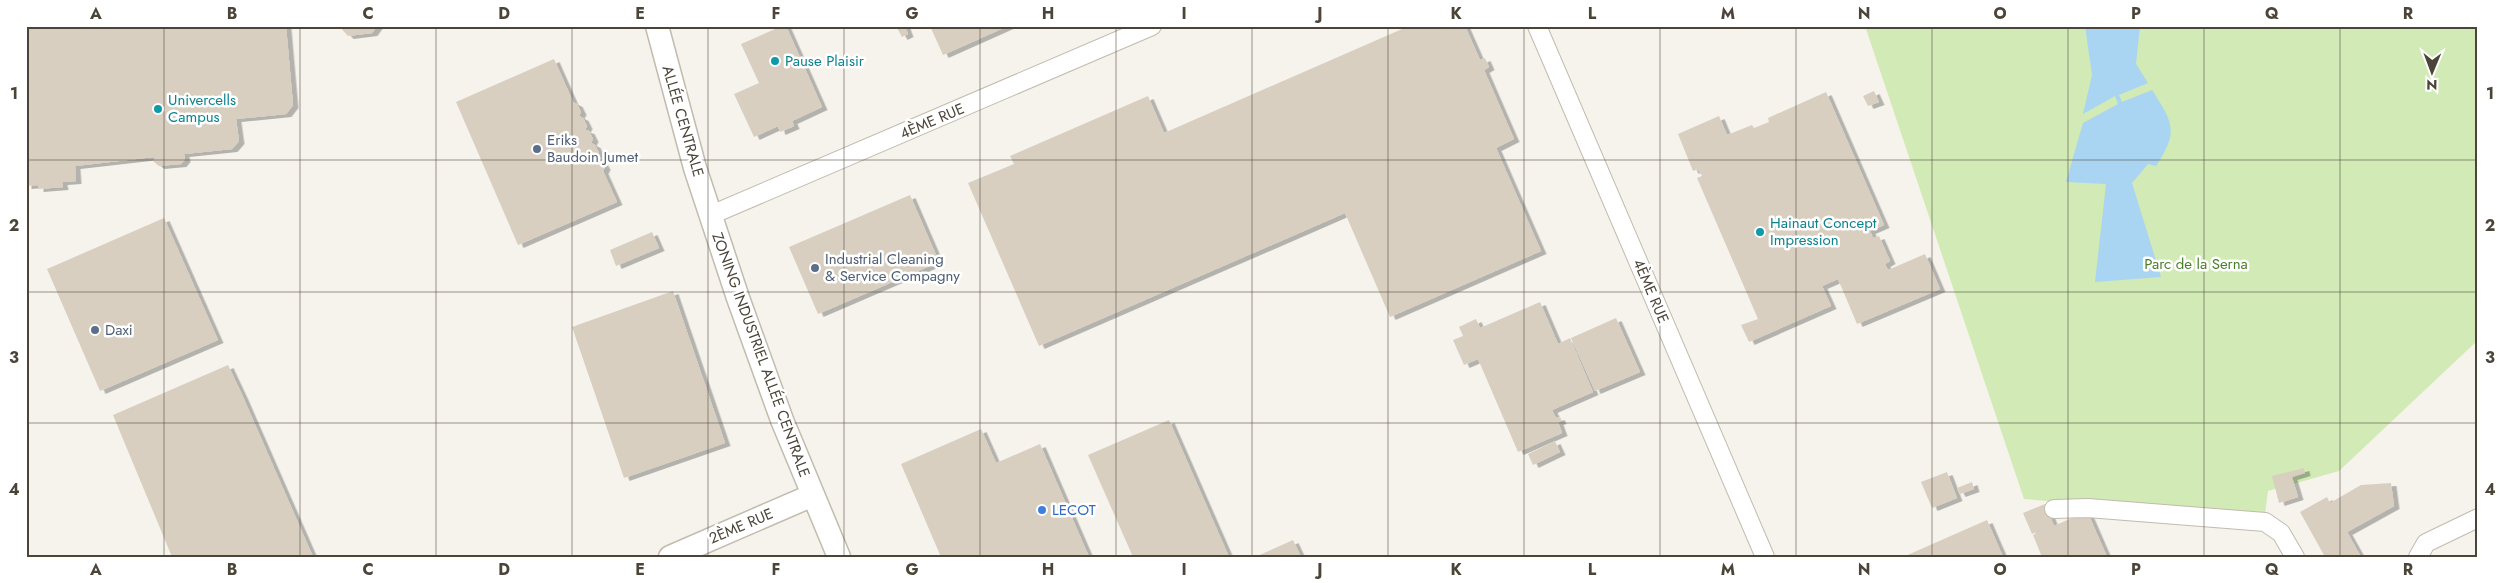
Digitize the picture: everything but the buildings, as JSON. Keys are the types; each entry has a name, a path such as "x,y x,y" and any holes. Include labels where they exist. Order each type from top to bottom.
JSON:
{"street":[{"name":"ALLÉE CENTRALE","path":"657,26 695,168 711,215"},
{"name":"4ÈME RUE","path":"711,215 1152,26"},
{"name":"4ÈME RUE","path":"1536,26 1765,557"},
{"name":"ZONING INDUSTRIEL ALLÉE CENTRALE","path":"711,215 741,308 812,495"},
{"name":"2ÈME RUE","path":"670,557 812,495"},
{"path":"812,495 839,557"},
{"path":"2054,509 2088,508 2265,522 2281,533 2295,557"},
{"path":"2418,557 2426,543 2478,518"}],"green space":[{"name":"Parc de la Serna","path":"1865,26 2478,26 2478,340 2339,471 2268,491 2265,514 2054,509 2047,501 2024,499"}],"water":[{"path":"2085,26 2140,26 2136,64 2148,83 2119,95 2122,102 2152,90 2169,119 2170,135 2163,154 2156,166 2148,164 2132,183 2161,277 2095,282 2106,184 2066,182 2083,123 2118,104 2115,96 2083,114 2092,75"}],"place":[{"name":"Pause Plaisir","path":"775,61"},
{"name":"Univercells Campus","path":"158,109"},
{"name":"Eriks Baudoin Jumet","path":"537,149"},
{"name":"Hainaut Concept Impression","path":"1760,232"},
{"name":"Industrial Cleaning & Service Compagny","path":"815,268"},
{"name":"Daxi","path":"95,330"},
{"name":"LECOT","path":"1042,510"}]}
